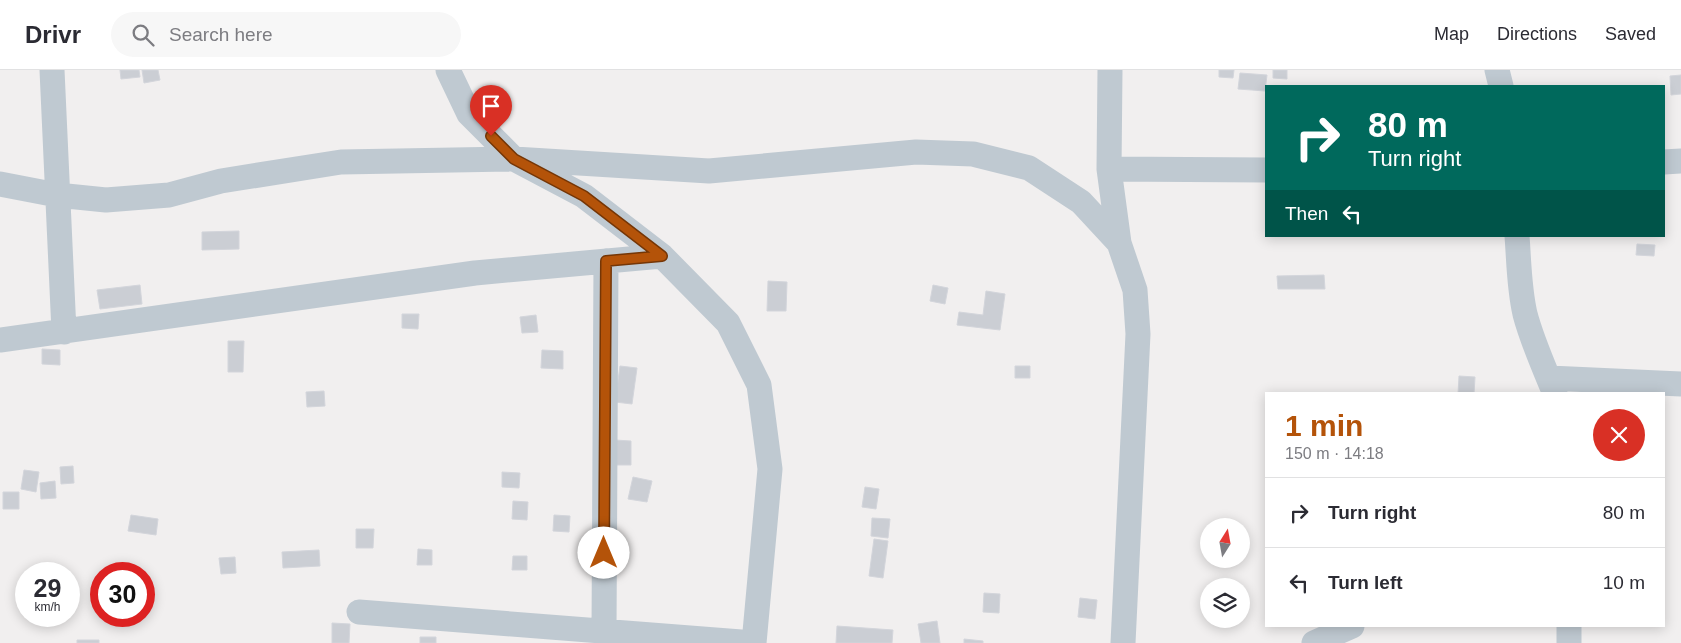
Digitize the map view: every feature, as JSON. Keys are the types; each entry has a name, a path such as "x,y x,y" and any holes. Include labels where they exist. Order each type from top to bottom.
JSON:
{"street":[{"path":"52,70 64,332"},
{"path":"359,612 754,643 770,469 759,385 728,323 662,256 584,196 514,159 469,114 448,70"},
{"path":"1110,70 1109,169 1119,244 1135,290 1138,334 1123,643"},
{"path":"1497,70 1500,85"},
{"path":"0,184 57,195 106,200 169,194 221,181 341,162 514,159 709,171 916,152 973,154 1030,168 1081,202 1119,244"},
{"path":"1665,162 1681,161"},
{"path":"1109,169 1265,170"},
{"path":"1517,237 1520,285 1525,313 1533,340 1552,386 1681,384"},
{"path":"0,340 475,273 662,256"},
{"path":"604,631 606,261"},
{"path":"1314,643 1350,627"},
{"path":"1569,627 1569,643"}],"building":[{"path":"120,70 139,70 140,77 121,79"},
{"path":"142,70 158,70 160,80 144,83"},
{"path":"1219,70 1234,70 1233,78 1219,77"},
{"path":"1273,70 1287,70 1287,79 1273,78"},
{"path":"1240,73 1267,75 1265,91 1238,89"},
{"path":"1681,75 1681,94 1671,95 1670,76"},
{"path":"239,231 239,249 202,250 202,232"},
{"path":"1637,244 1655,245 1654,256 1636,255"},
{"path":"1324,275 1325,289 1278,289 1277,276"},
{"path":"768,281 787,282 786,311 767,311"},
{"path":"140,285 142,304 100,309 97,290"},
{"path":"933,285 948,288 945,304 930,301"},
{"path":"986,291 1005,294 1000,330 957,325 959,312 983,315"},
{"path":"402,314 419,314 418,329 402,328"},
{"path":"536,315 538,332 522,333 520,317"},
{"path":"228,341 244,341 243,372 228,372"},
{"path":"42,349 60,350 60,365 42,364"},
{"path":"542,350 563,351 563,369 541,368"},
{"path":"620,366 637,368 632,404 615,402"},
{"path":"1015,366 1030,366 1030,378 1015,378"},
{"path":"1459,376 1475,377 1474,392 1458,392"},
{"path":"324,391 325,406 307,407 306,392"},
{"path":"615,440 631,441 631,465 615,465"},
{"path":"73,466 74,483 61,484 60,467"},
{"path":"24,470 39,472 36,492 21,489"},
{"path":"502,472 520,473 519,488 502,487"},
{"path":"633,477 652,481 647,502 628,499"},
{"path":"55,481 56,498 41,499 40,483"},
{"path":"865,487 879,489 876,509 862,507"},
{"path":"3,492 19,492 19,509 3,509"},
{"path":"513,501 528,502 527,520 512,519"},
{"path":"131,515 158,519 156,535 128,531"},
{"path":"554,515 570,516 569,532 553,531"},
{"path":"872,518 890,519 888,538 871,536"},
{"path":"356,529 374,529 373,548 356,548"},
{"path":"874,539 888,541 883,578 869,576"},
{"path":"418,549 432,550 432,565 417,565"},
{"path":"319,550 320,566 283,568 282,552"},
{"path":"513,556 527,556 527,570 512,570"},
{"path":"235,557 236,573 221,574 219,558"},
{"path":"984,593 1000,594 999,613 983,612"},
{"path":"1080,598 1097,600 1095,619 1078,617"},
{"path":"937,621 940,643 921,643 918,624"},
{"path":"332,623 350,624 349,643 332,643"},
{"path":"837,626 893,630 892,643 836,643"},
{"path":"420,637 436,637 436,643 420,643"},
{"path":"964,639 983,641 983,643 964,643"},
{"path":"77,640 99,640 99,643 77,643"}],"route":[{"path":"491,136 514,159 584,196 662,256 606,261 604,553"}]}
